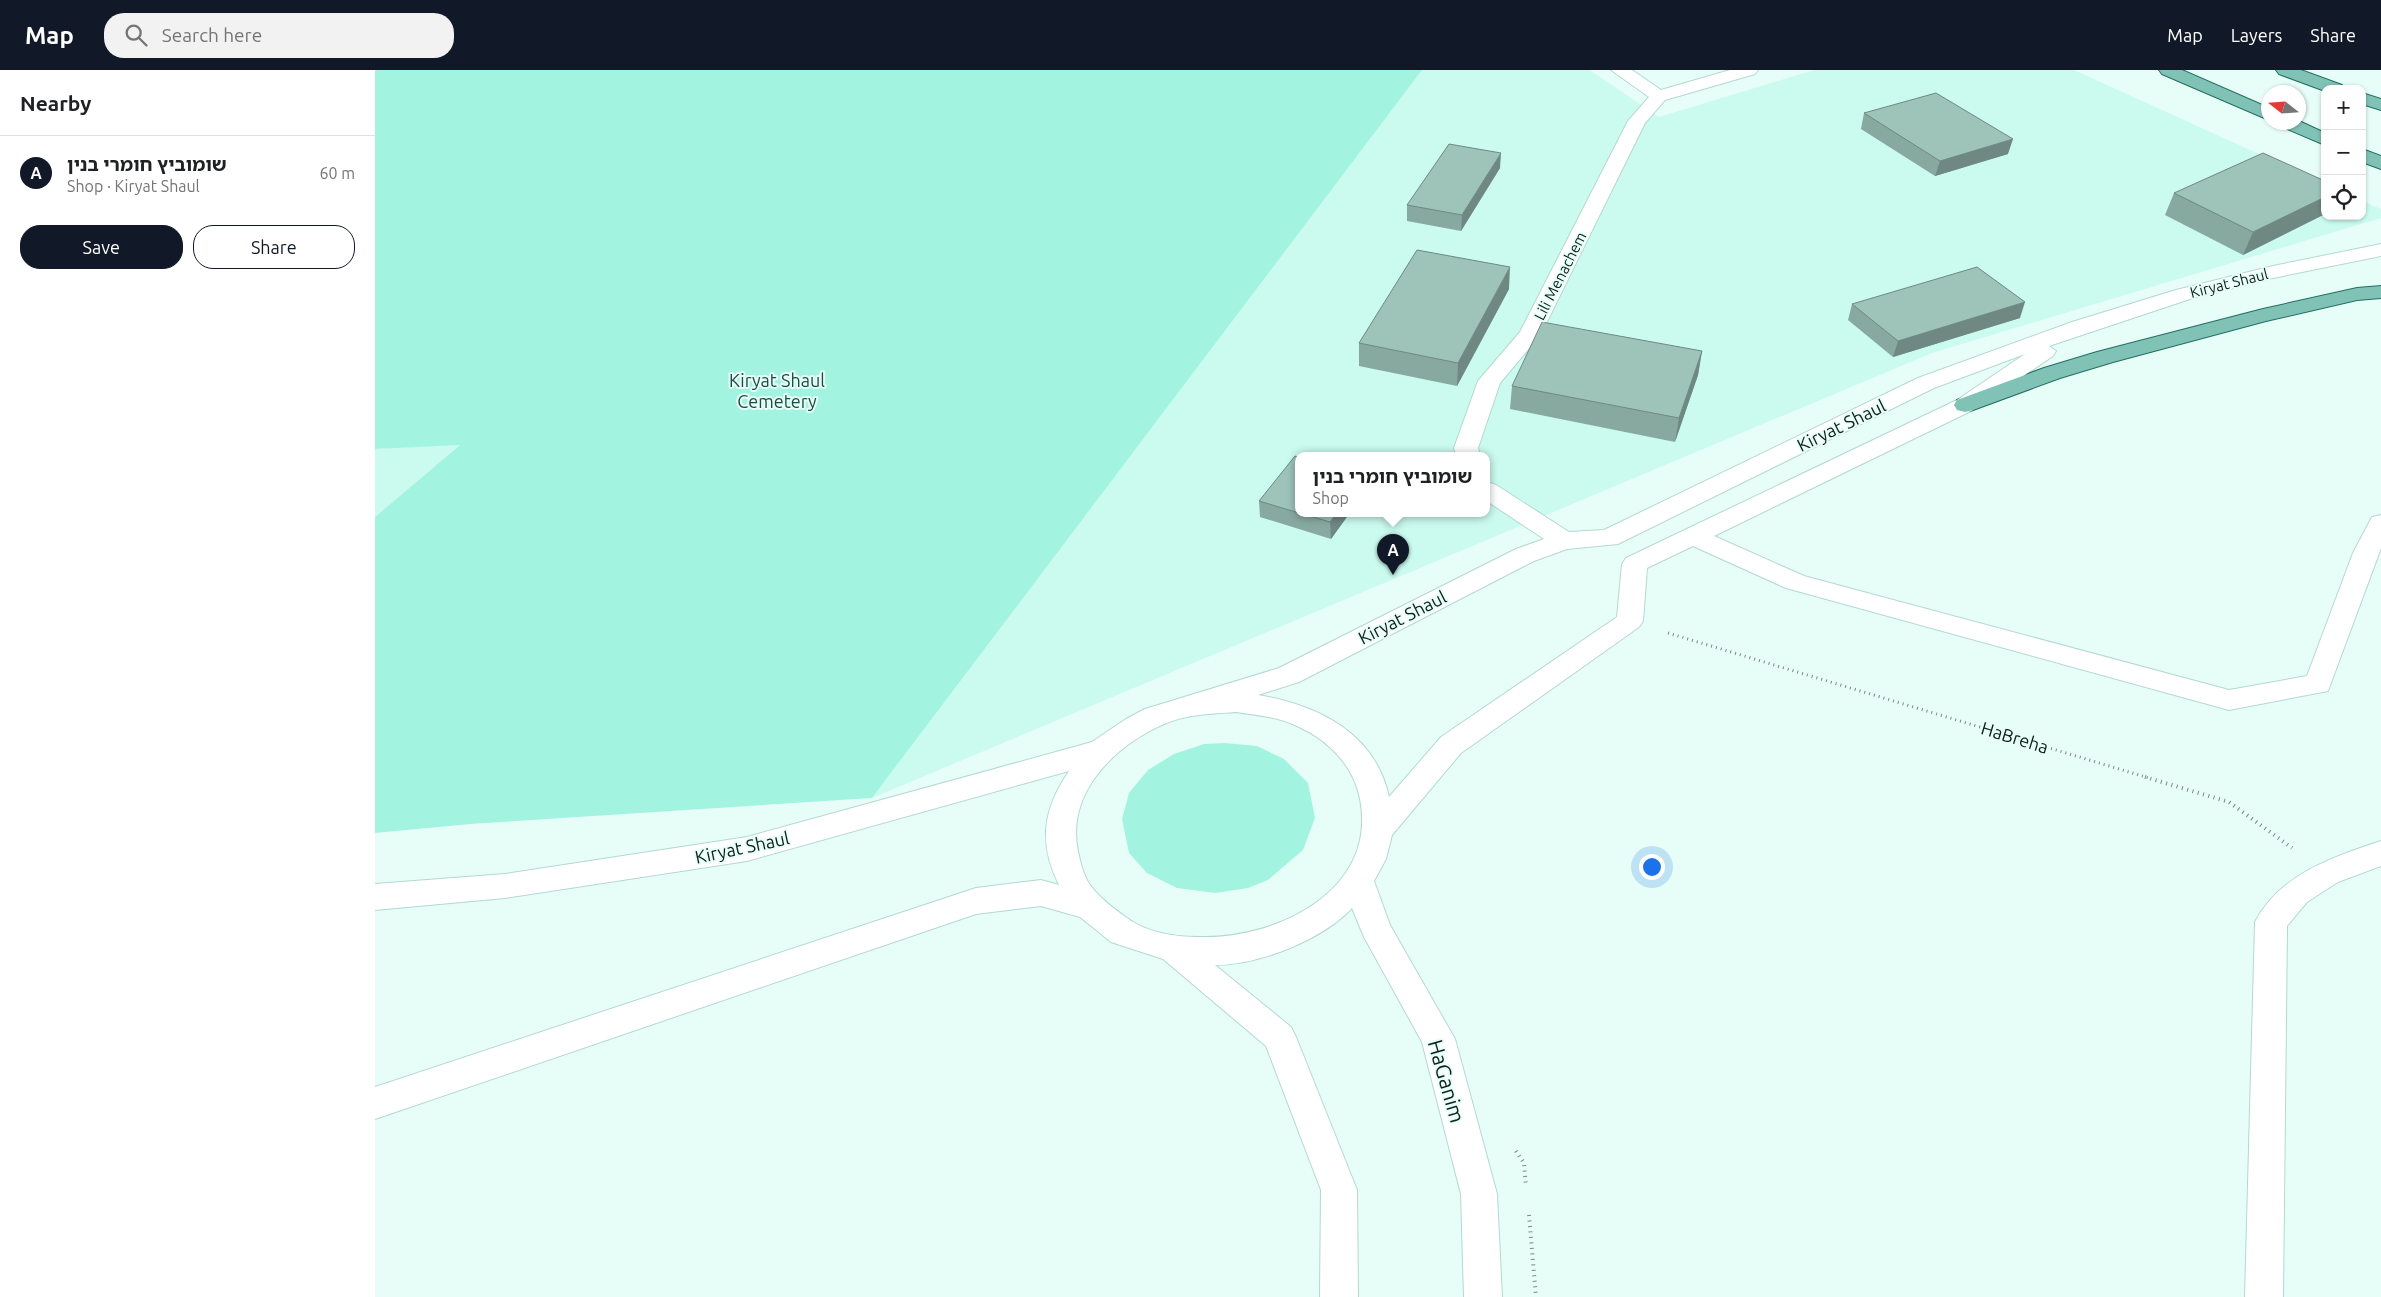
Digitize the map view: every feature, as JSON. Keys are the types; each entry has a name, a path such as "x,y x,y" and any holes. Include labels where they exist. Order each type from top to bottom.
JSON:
{"main road":[{"path":"2168,70 2261,111"},
{"path":"2285,70 2325,85"},
{"path":"2366,99 2381,105"},
{"path":"2303,130 2321,138"},
{"path":"2366,152 2381,156"},
{"path":"2366,156 2381,162"},
{"path":"1965,405 2051,373 2114,355 2263,315 2357,294 2381,292"}],"street":[{"path":"1620,70 1659,96 1749,70"},
{"name":"Lili Menachem","path":"1467,452 1466,448 1489,381 1530,334 1637,121 1659,96"},
{"name":"Kiryat Shaul","path":"1196,705 1236,702 1275,708 1311,720 1341,740 1364,766 1376,796 1379,829 1372,855 1359,880 1333,908 1300,930 1260,946 1217,952 1173,949 1125,934 1088,906 1065,868 1059,826 1072,786 1100,751 1128,730 1161,714 1196,705 1289,675 1525,555 1564,541 1609,538 1926,383 2080,327 2183,294 2273,272 2381,250"},
{"name":"Kiryat Shaul","path":"1635,564 1965,405 2080,327"},
{"path":"1490,492 1564,541"},
{"path":"1692,536 1795,582 2229,700 2318,684 2365,553 2381,523"},
{"path":"1609,538 1635,564 1630,621"},
{"name":"Kiryat Shaul","path":"1379,829 1451,745 1588,652 1630,621"},
{"name":"Kiryat Shaul","path":"375,897 505,886 747,850 1100,751"},
{"path":"2265,1297 2271,922 2296,893 2327,873 2381,854"},
{"name":"HaGanim","path":"1359,880 1375,928 1437,1039 1479,1194 1483,1297"},
{"path":"375,1103 976,901 1041,893 1088,906"},
{"path":"1173,949 1279,1037 1339,1190 1339,1297"}],"path":[{"name":"HaBreha","path":"1630,621 2229,802 2327,873"}],"shaded area":[{"path":"1422,70 1590,70 1659,117 1814,70 2074,70 2321,182 2321,220 2366,220 2366,203 2381,209 2381,218 1932,353 872,798"},
{"path":"461,444 375,517 375,449"}],"green space":[{"name":"Kiryat Shaul Cemetery","path":"375,70 1422,70 872,798 470,824 375,833 375,517 460,445 375,449"},
{"path":"1225,743 1257,746 1284,759 1308,783 1315,818 1303,850 1268,880 1248,888 1215,893 1177,888 1147,873 1129,853 1122,819 1129,793 1148,770 1174,754 1204,744"}],"building":[{"path":"1936,93 2013,139 1940,161 1864,113"},
{"path":"1449,144 1501,153 1462,215 1407,205"},
{"path":"2263,153 2321,179 2321,199 2253,232 2174,193"},
{"path":"1417,250 1510,267 1458,363 1359,343"},
{"path":"1977,267 2025,302 1898,341 1852,304"},
{"path":"1542,322 1702,351 1679,418 1512,386"},
{"path":"1295,456 1295,512 1259,501"},
{"path":"1313,517 1334,517 1330,522"}],"place":[{"name":"שומוביץ חומרי בנין","path":"1393,575"}]}
